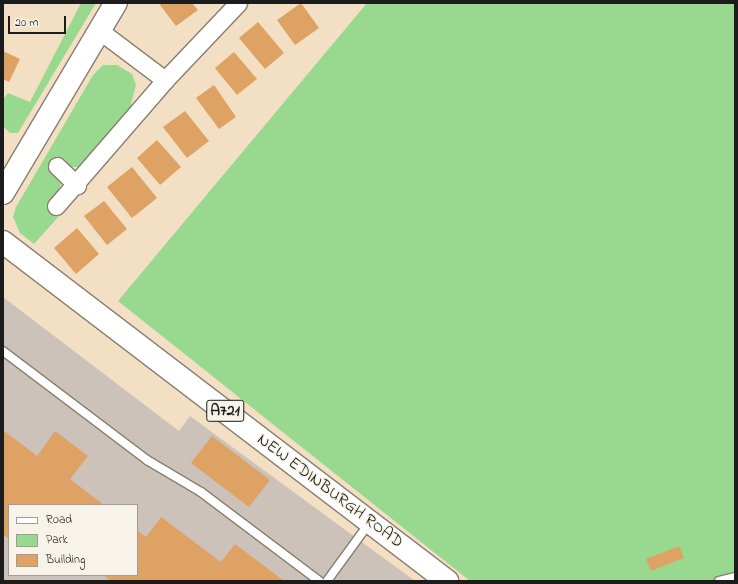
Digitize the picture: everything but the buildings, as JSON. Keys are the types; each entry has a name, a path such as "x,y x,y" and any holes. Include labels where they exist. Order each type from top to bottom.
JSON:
{"main road":[{"path":"3,193 116,3"},
{"name":"NEW EDINBURGH ROAD","path":"3,242 447,581"}],"street":[{"path":"56,206 76,185 165,80 238,3"},
{"path":"100,31 165,80"},
{"path":"57,166 76,185"}],"lane":[{"path":"3,351 147,460 201,492 319,581"},
{"path":"327,581 370,522"},
{"path":"719,581 735,578"}],"shaded area":[{"path":"3,297 179,431 190,416 415,581 3,581"}],"green space":[{"path":"81,3 96,3 18,133 10,133 3,126 3,100 8,93 30,102"},
{"path":"367,3 735,3 735,581 470,581 118,301"},
{"path":"103,65 117,65 132,74 136,85 131,104 134,108 80,167 72,167 59,158 49,169 61,184 58,192 48,204 60,215 34,244 20,233 13,217 16,207 93,75"}]}
